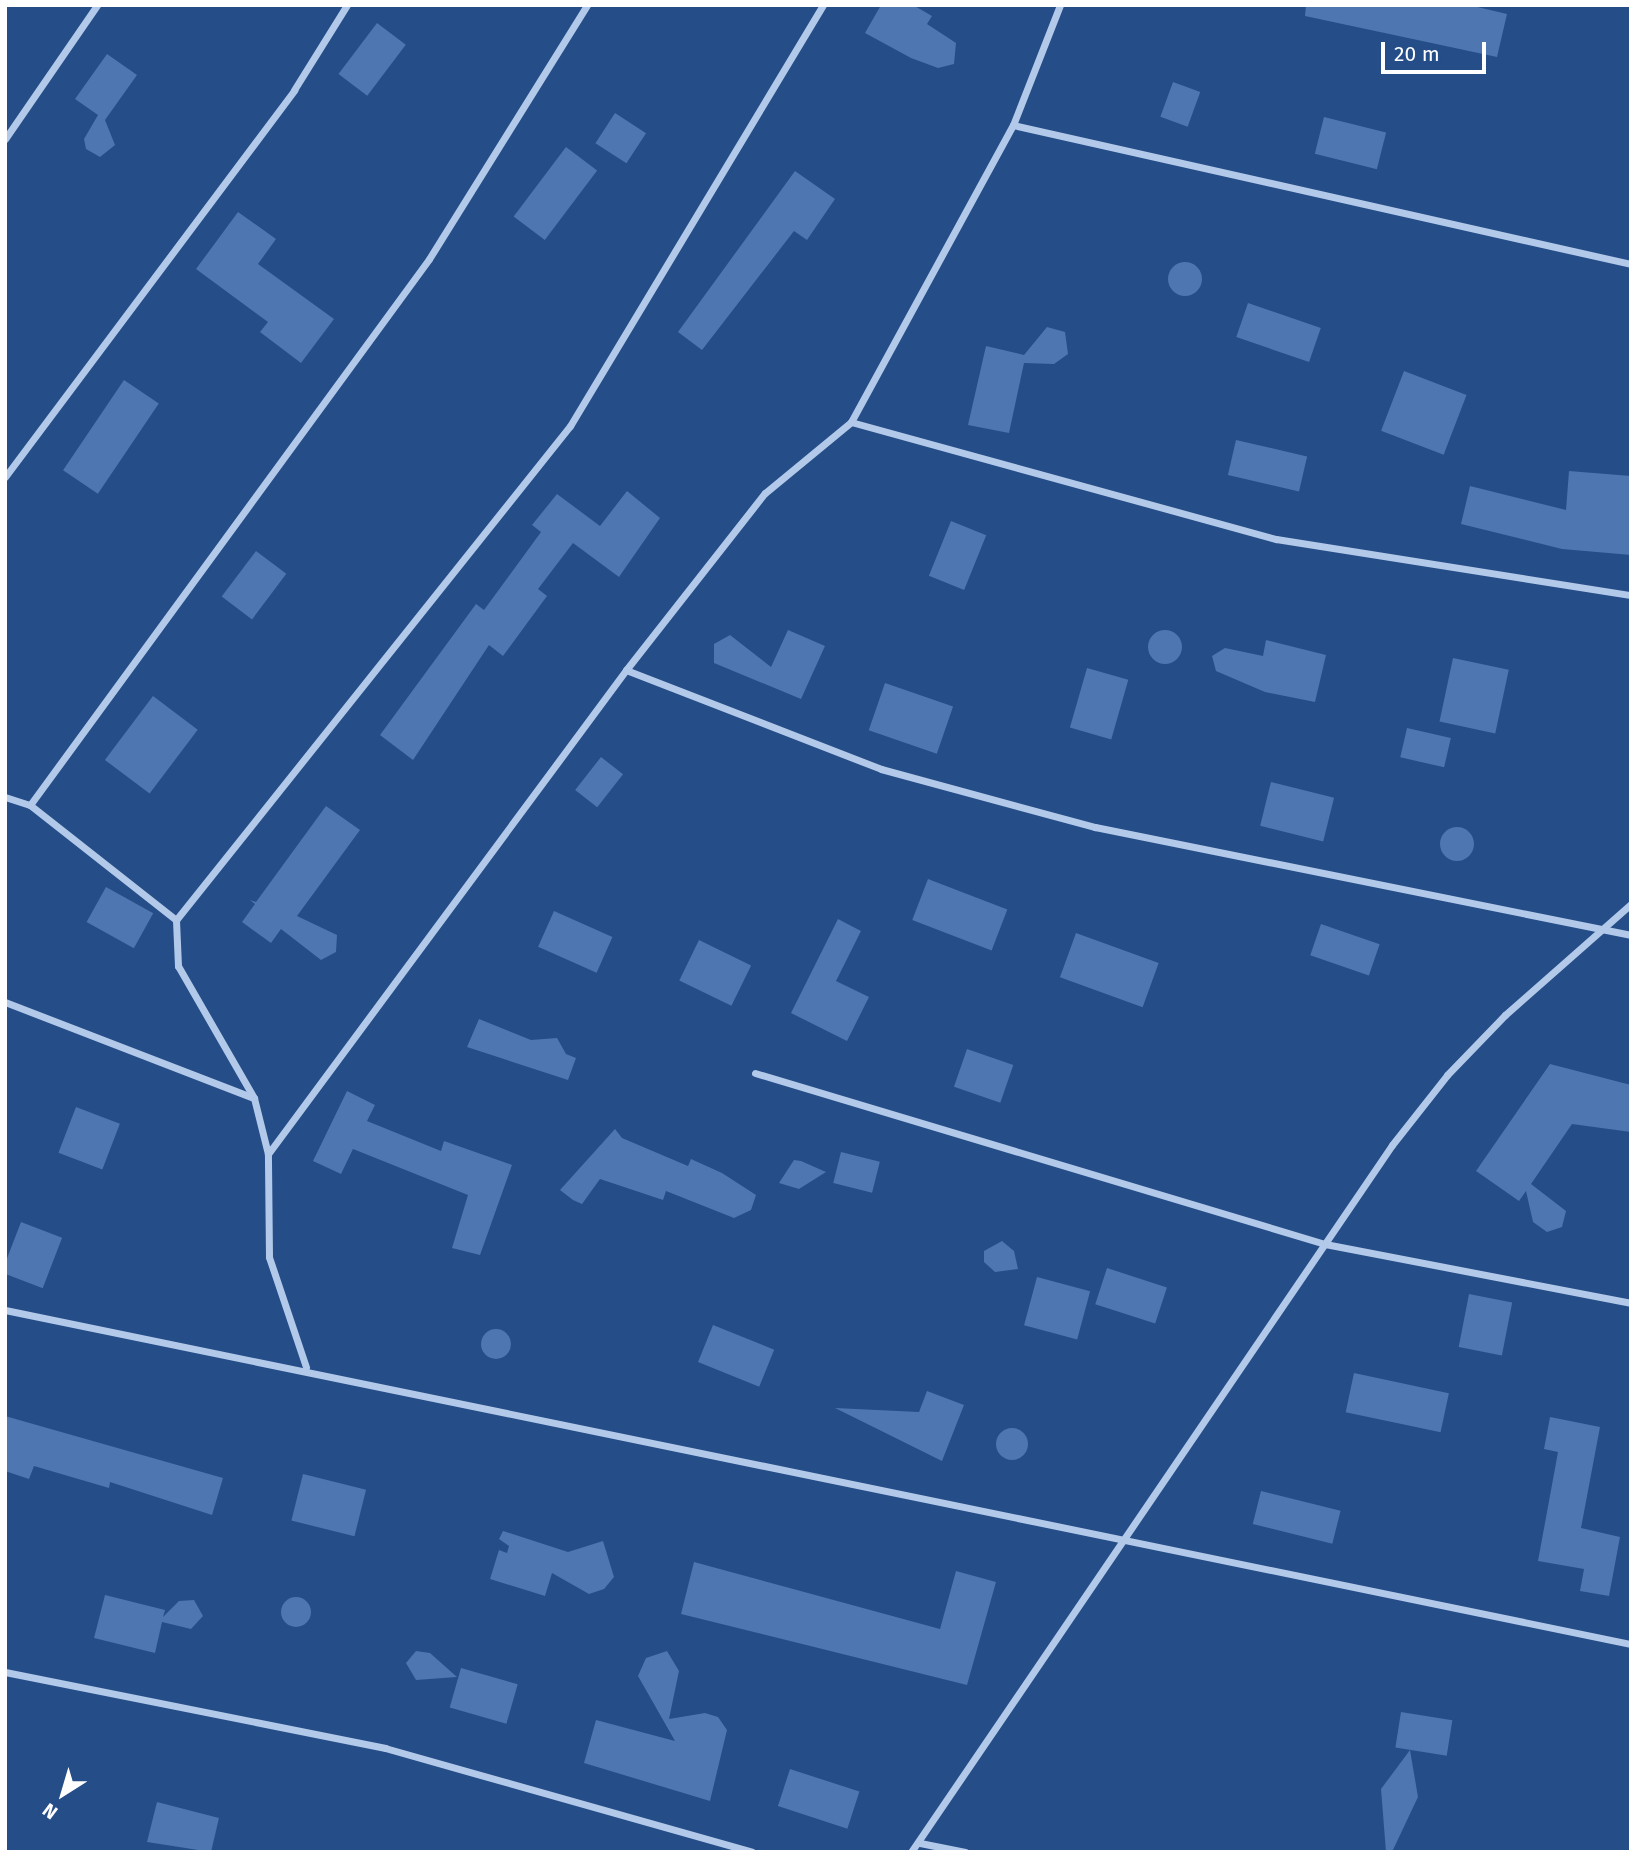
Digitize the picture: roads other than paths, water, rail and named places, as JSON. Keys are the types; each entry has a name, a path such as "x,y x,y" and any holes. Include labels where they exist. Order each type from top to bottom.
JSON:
{"street":[{"path":"5,139 96,5"},
{"path":"5,477 294,90 347,5"},
{"path":"30,805 429,259 587,5"},
{"path":"306,1367 269,1257 268,1154 254,1098 178,965 176,920 570,426 823,5"},
{"path":"268,1154 626,670 765,493 851,422 1013,125 1060,5"},
{"path":"1013,125 1631,264"},
{"path":"851,422 1276,539 1631,595"},
{"path":"626,670 881,769 1095,827 1600,931 1631,935"},
{"path":"5,797 30,805 176,920"},
{"path":"911,1852 920,1843 1325,1244 1447,1075 1631,904"},
{"path":"5,1002 254,1098"},
{"path":"755,1073 1325,1244 1631,1303"},
{"path":"5,1310 306,1367 1121,1542 1631,1644"},
{"path":"5,1672 385,1748 752,1852"},
{"path":"920,1843 965,1852"}]}
